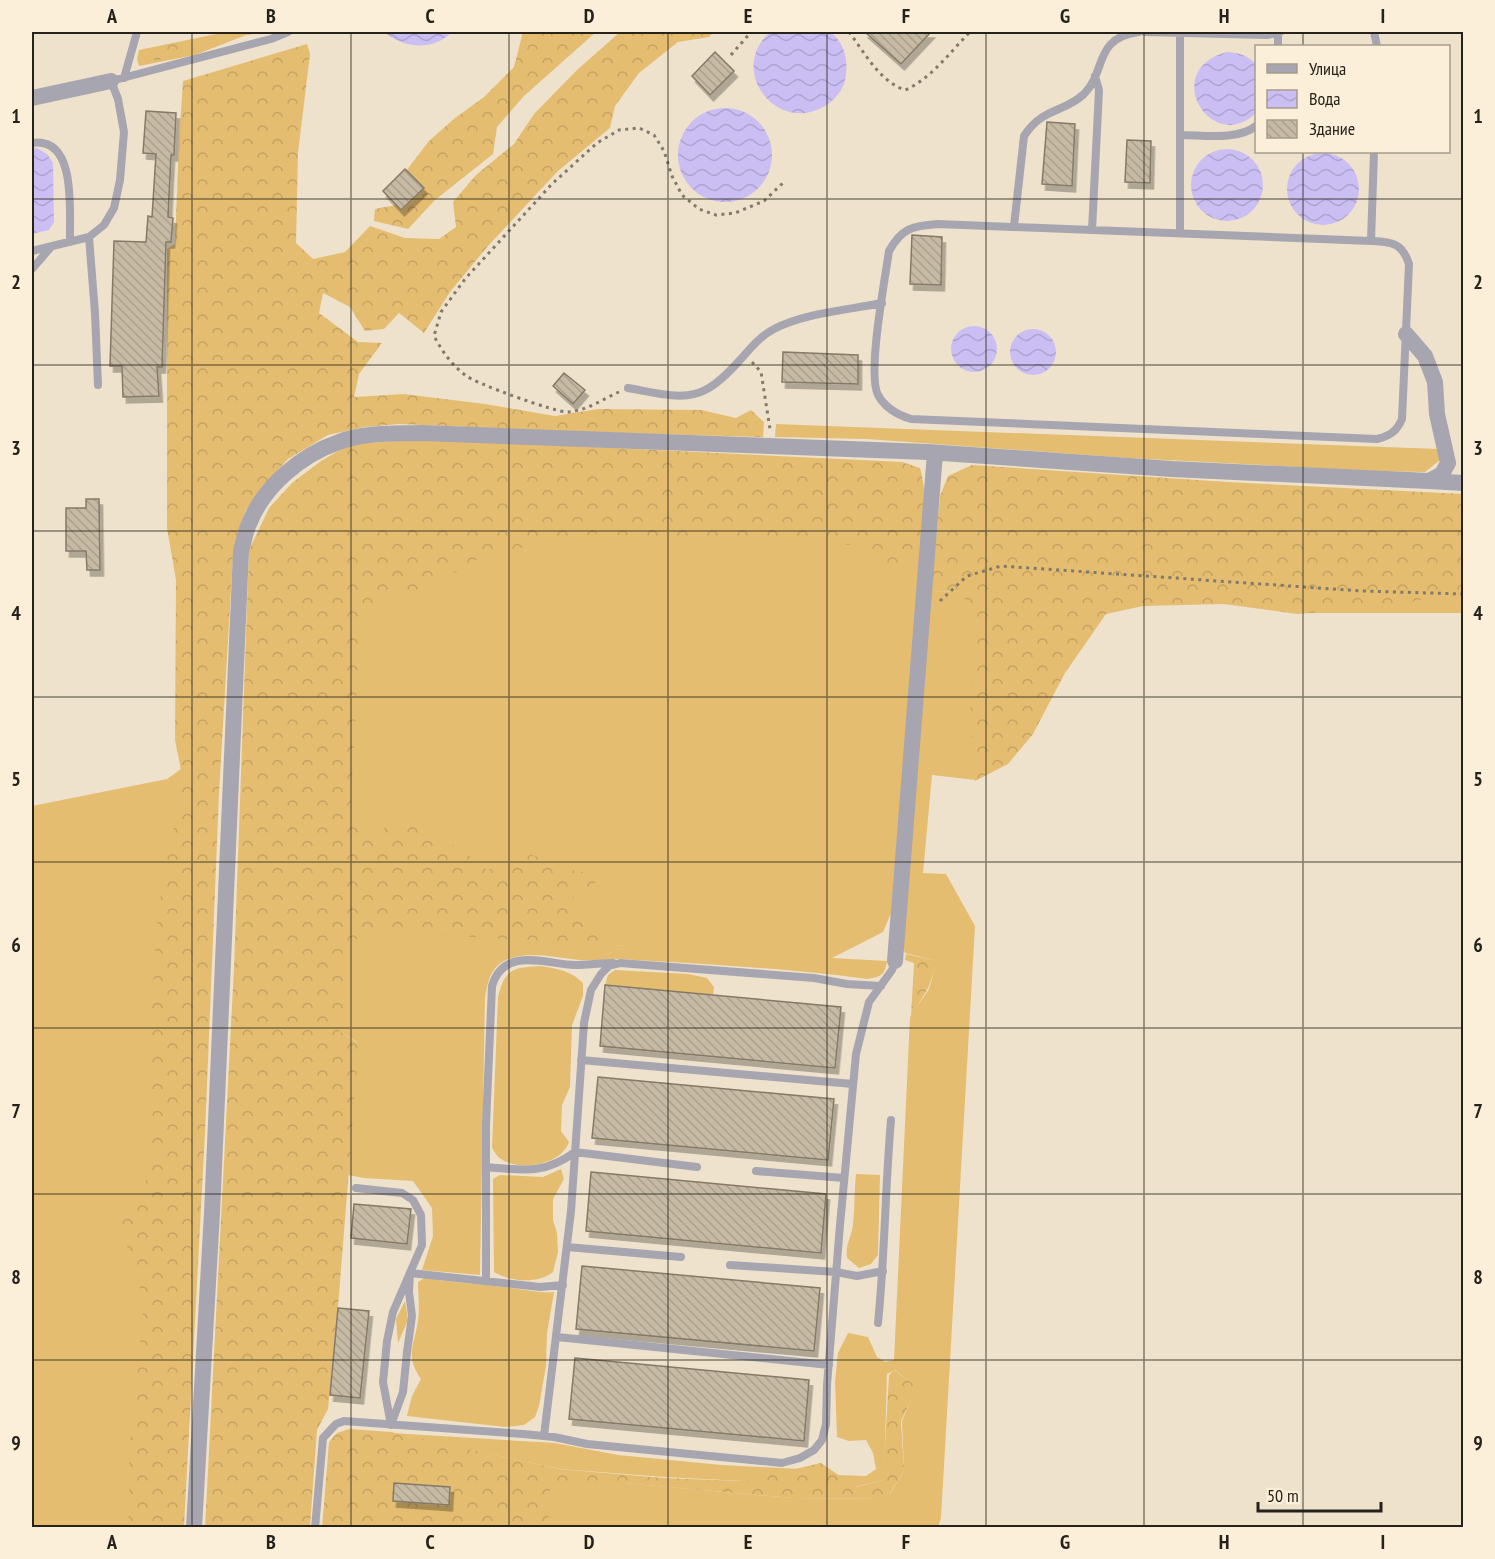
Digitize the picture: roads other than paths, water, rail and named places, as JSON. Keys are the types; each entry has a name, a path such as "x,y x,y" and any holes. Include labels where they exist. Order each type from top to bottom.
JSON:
{"street":[{"path":"32,98 117,80"},
{"path":"1406,334 1425,356 1435,382 1437,414 1448,463 1442,474 1430,481"},
{"path":"194,1527 212,1213 242,551 249,524 262,500 293,467 340,441 369,435 422,433 935,453 1172,469 1464,483"},
{"path":"895,961 935,453"}],"lane":[{"path":"32,251 89,237 104,225 114,208 120,180 124,132 117,80 137,32"},
{"path":"117,80 271,39 288,32"},
{"path":"1014,226 1024,136 1032,124 1045,114 1068,104 1084,93 1108,48 1127,33 1139,32"},
{"path":"1145,32 1268,35 1279,32"},
{"path":"1180,32 1180,233"},
{"path":"1092,230 1099,90 1095,76"},
{"path":"1180,135 1236,135 1255,127"},
{"path":"32,143 39,142 52,147 62,158 69,178 70,242"},
{"path":"1371,242 1374,153"},
{"path":"938,224 1092,230 1389,242 1398,245 1406,254 1409,264 1402,419 1398,429 1386,437 1353,438 911,419 899,416 878,395 874,370 889,251 896,239 907,229 938,224"},
{"path":"89,237 98,385"},
{"path":"32,269 51,247"},
{"path":"628,388 676,396 698,395 715,385 759,340 773,329 801,319 882,303"},
{"path":"486,1281 486,1167 492,986 494,977 501,969 511,963 531,959 576,965 620,963 814,978 880,987"},
{"path":"315,1527 323,1438 328,1430 344,1421 544,1436 588,1444 782,1462 800,1458 814,1450 822,1440 826,1424 836,1272 856,1054 869,1002 892,970 895,961"},
{"path":"544,1436 567,1247 584,1023 591,990 609,966 620,963"},
{"path":"581,1060 853,1084"},
{"path":"878,1323 891,1120"},
{"path":"486,1167 531,1171 561,1163 575,1152 697,1167"},
{"path":"756,1172 844,1178"},
{"path":"356,1188 402,1193 413,1200 421,1215 422,1245 393,1312 387,1341 383,1382 391,1425"},
{"path":"567,1247 681,1257"},
{"path":"730,1265 836,1272 857,1276 883,1271"},
{"path":"410,1273 540,1287 563,1285"},
{"path":"391,1425 403,1392 412,1316 409,1292 410,1273"},
{"path":"557,1337 829,1365"}],"water":[{"path":"384,32 452,32 436,43 418,46 400,42"},
{"path":"770,32 830,32 835,36 844,50 846,77 843,86 832,101 810,112 792,113 777,106 764,95 756,81 754,64 758,48"},
{"path":"1227,52 1243,55 1255,63 1255,114 1239,123 1223,124 1209,117 1199,105 1194,91 1197,75 1207,62"},
{"path":"725,108 743,112 758,122 768,137 772,155 768,173 758,188 743,198 725,202 707,198 692,188 682,173 678,155 682,137 692,122 707,112"},
{"path":"37,148 47,154 53,163 54,222 49,230 32,234 32,149"},
{"path":"1227,149 1247,155 1257,165 1263,185 1257,205 1247,215 1227,221 1207,215 1197,205 1191,185 1197,165 1207,155"},
{"path":"1323,153 1343,159 1353,169 1359,189 1353,209 1343,219 1323,225 1303,219 1293,209 1287,189 1293,169 1303,159"},
{"path":"974,326 990,333 997,349 990,365 974,372 958,365 951,349 958,333"},
{"path":"1033,329 1049,336 1056,352 1049,368 1033,375 1017,368 1010,352 1017,336"}]}
